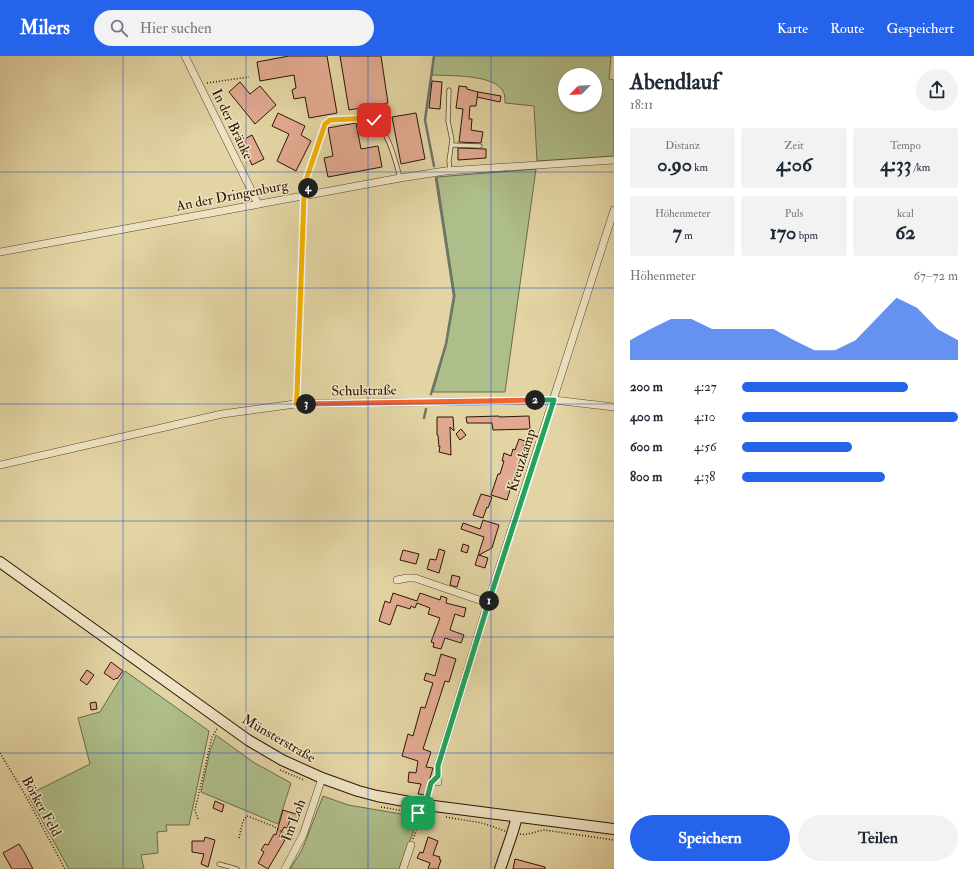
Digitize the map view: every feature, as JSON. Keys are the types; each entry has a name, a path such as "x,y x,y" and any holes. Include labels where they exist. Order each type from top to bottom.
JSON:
{"main road":[{"name":"Münsterstraße","path":"0,562 248,740 282,760 322,778 358,791 424,809 517,817 614,829"},
{"path":"500,869 517,817"}],"street":[{"name":"In der Bräuke","path":"185,56 258,204"},
{"name":"An der Dringenburg","path":"0,252 400,178 450,171 614,160"},
{"name":"Kreuzkamp","path":"438,779 438,766 488,603 614,210"},
{"name":"Schulstraße","path":"0,465 222,414 296,404 554,400 614,407"},
{"path":"397,580 415,578 488,603"},
{"name":"Im Loh","path":"285,869 304,835 322,778"},
{"path":"403,869 411,845"}],"lane":[{"path":"449,90 448,121 452,145 449,161 450,171"},
{"path":"306,195 307,177 325,124 330,120 368,118 374,120 382,129 394,157 400,178"},
{"path":"452,145 480,146"},
{"path":"219,864 237,869"}],"path":[{"path":"200,85 249,77"},
{"path":"296,404 306,195"},
{"path":"198,819 195,810 212,737 222,720"},
{"name":"Börker Feld","path":"0,753 23,791 65,869"},
{"path":"280,770 306,781"},
{"path":"411,845 424,809 431,783 438,779"},
{"path":"376,805 389,809 411,812"},
{"path":"418,813 424,809"},
{"path":"239,838 243,821 247,816 273,826 299,843"},
{"path":"445,817 482,823 497,829 526,835 534,831 544,830 614,840"}],"green space":[{"path":"434,56 611,56 609,79 614,80 614,156 537,161 534,106 505,103 505,95 498,85 490,81 460,76 432,75"},
{"path":"536,169 505,392 433,392 446,346 455,296 437,177"},
{"path":"125,671 209,731 189,825 166,825 167,831 157,832 158,853 141,855 144,869 69,869 28,795 90,764 78,718 100,712"},
{"path":"216,735 253,762 291,783 278,824 201,792 210,751"},
{"path":"323,796 348,805 419,817 399,869 290,869 302,850"}],"building":[{"path":"289,56 327,56 337,113 309,118 305,97 294,99 292,90 296,88 294,75 260,81 257,62"},
{"path":"340,56 381,56 388,103 349,110"},
{"path":"432,81 442,82 440,109 429,108"},
{"path":"240,82 250,94 260,86 276,105 255,124 229,92"},
{"path":"459,86 467,87 467,89 478,92 476,106 470,106 469,119 472,119 471,130 483,132 481,143 459,142 463,109 456,108"},
{"path":"478,92 501,96 500,102 477,97"},
{"path":"278,113 305,126 301,135 311,141 296,171 277,161 289,134 272,126"},
{"path":"416,113 425,159 401,164 392,117"},
{"path":"356,123 361,149 378,146 382,167 328,177 324,158 333,156 328,128"},
{"path":"252,135 264,159 252,165 241,141"},
{"path":"458,148 486,149 486,158 458,160"},
{"path":"529,416 530,429 493,430 492,423 467,423 466,417"},
{"path":"437,417 453,417 454,431 450,427 451,455 439,452 440,446 439,447 437,435"},
{"path":"461,429 466,435 460,440 456,434"},
{"path":"519,439 525,441 507,500 491,495 498,474 500,474 504,461 502,461 504,453 511,456"},
{"path":"481,494 492,497 483,518 473,515"},
{"path":"483,520 499,525 492,548 479,555 488,558 485,568 475,565 484,537 461,529 463,523 480,529"},
{"path":"463,544 469,546 467,553 461,551"},
{"path":"439,549 445,551 439,573 427,569 430,559 436,560"},
{"path":"403,550 419,554 416,564 400,560"},
{"path":"452,575 460,577 457,587 450,585"},
{"path":"393,593 417,601 420,593 440,600 441,596 447,598 446,603 466,608 464,617 455,614 450,630 464,635 461,643 445,638 441,649 433,647 434,643 431,642 440,618 428,614 430,608 417,603 415,608 411,606 410,609 397,605 390,625 379,621 385,601 390,603"},
{"path":"441,654 456,659 449,682 445,681 423,749 431,752 426,767 433,768 425,795 418,794 421,784 408,782 409,772 416,773 418,761 402,756 408,734 413,736 421,707 425,708 433,683 424,680 426,673 435,676"},
{"path":"111,662 123,671 117,679 116,678 114,680 104,673"},
{"path":"87,670 94,675 87,685 80,680"},
{"path":"96,702 97,709 91,710 90,703"},
{"path":"215,801 224,805 222,812 213,808"},
{"path":"283,810 299,815 297,823 290,820 287,828 284,827 279,837 285,840 268,869 258,863 264,852 261,850 265,844 268,845 274,834 276,835"},
{"path":"205,837 215,840 208,867 201,864 204,854 192,852 192,841 204,841"},
{"path":"428,837 438,841 433,855 440,857 439,859 441,860 438,869 428,869 430,863 417,858 420,852 423,853"},
{"path":"19,844 33,869 12,869 3,853"},
{"path":"515,859 545,867 545,869 513,869"}],"waterway":[{"path":"434,56 425,120 434,166"},
{"path":"431,394 446,344 454,296 436,178"},
{"path":"424,418 426,409"}],"route":[{"path":"374,120 368,118 330,120 325,124 307,177 308,194 304,195 302,295 296,404 554,400 454,712 438,766 438,776 431,783 423,814 418,813"}]}
